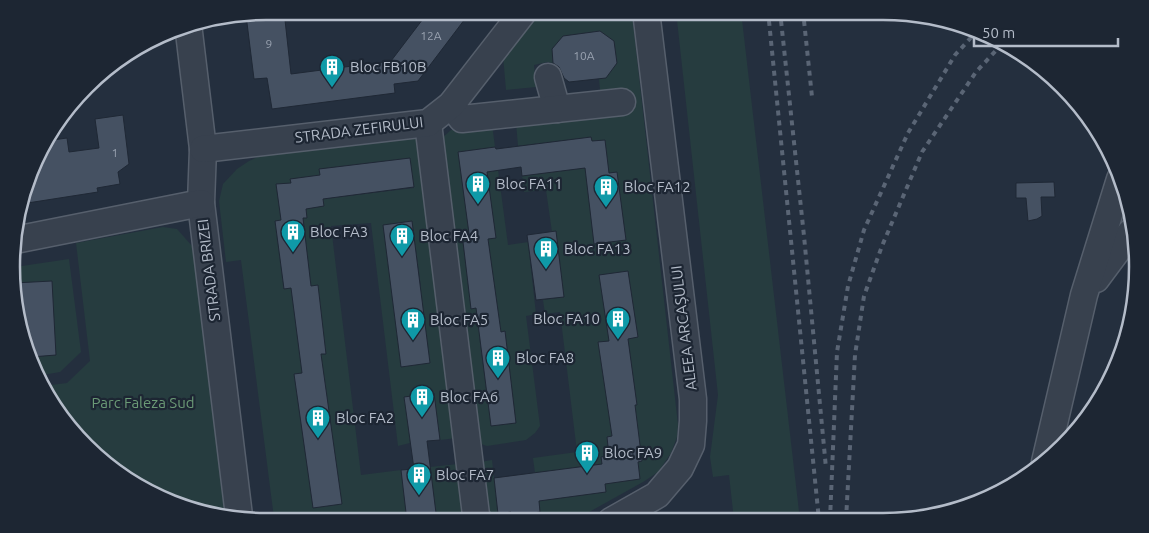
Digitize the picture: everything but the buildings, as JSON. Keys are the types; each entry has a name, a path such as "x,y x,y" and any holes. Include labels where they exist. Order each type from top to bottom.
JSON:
{"street":[{"name":"STRADA ZEFIRULUI","path":"203,149 428,123 451,105 517,20"},
{"name":"ALEEA ARCAȘULUI","path":"625,513 657,494 680,468 690,445 693,421 692,399 647,20"},
{"name":"STRADA BRIZEI","path":"189,32 203,149 201,203 238,511"},
{"path":"548,77 557,109"},
{"path":"451,105 462,119 622,102"},
{"path":"428,123 476,513"},
{"path":"1048,449 1084,296 1117,189"},
{"path":"22,239 201,203"},
{"path":"1084,296 1127,237"}],"green space":[{"path":"535,20 633,20 678,425 677,437 671,453 658,472 587,513 533,513 540,512 539,501 606,492 605,484 642,461 638,433 607,437 609,456 602,464 535,473 533,458 577,452 560,312 545,314 543,300 564,297 556,231 552,232 546,190 524,192 522,176 585,168 594,243 626,239 617,172 609,173 605,140 592,141 591,137 518,146 516,123 602,112 599,79 617,63 614,42 600,31 563,36 552,49 553,63 547,62 534,65 536,87 506,90 503,56","holes":["628,271 638,337 628,339 637,404 609,409 599,342 609,341 599,275"]},
{"path":"677,20 742,20 799,513 733,513 729,475 713,477 710,457 718,395"},
{"path":"492,124 495,147 458,152 470,241 463,243 471,309 497,305 488,239 496,237 487,172 498,170 508,245 528,242 536,314 526,316 540,426 526,440 487,446 478,443 441,139 451,130","holes":["505,331 516,423 491,426 479,335"]},
{"path":"414,137 423,143 457,438 440,440 434,393 405,397 410,443 398,446 371,223 331,226 361,475 401,470 406,513 273,513 241,260 226,262 219,201 223,184 237,169 262,155","holes":["410,158 414,188 323,199 323,206 306,209 307,218 303,218 311,286 326,354 300,357 291,288 284,289 275,221 281,220 276,185 291,183 290,179 320,175 319,169","412,221 421,288 392,293 383,225","323,370 342,503 313,508 294,375"]},
{"name":"Parc Faleza Sud","path":"163,227 177,229 192,246 224,509 187,500 157,488 116,462 81,429 50,385 67,383 90,361 76,243"},
{"path":"69,259 81,352 60,372 44,375 37,357 56,355 52,282 21,283 20,266"},
{"path":"492,460 498,513 487,513 474,463"},
{"path":"458,464 466,513 436,513 430,467"}],"railway":[{"path":"769,20 818,513"},
{"path":"781,20 826,468"},
{"path":"804,20 812,97"},
{"path":"830,513 837,352 848,286 864,230 908,133 955,55 972,37"},
{"path":"846,513 855,355 864,296 882,246 922,152 976,72 998,48"}],"place":[{"name":"Bloc FB10B","path":"332,88"},
{"name":"Bloc FA11","path":"478,205"},
{"name":"Bloc FA12","path":"606,208"},
{"name":"Bloc FA3","path":"293,253"},
{"name":"Bloc FA4","path":"402,257"},
{"name":"Bloc FA13","path":"546,270"},
{"name":"Bloc FA10","path":"618,340"},
{"name":"Bloc FA5","path":"413,341"},
{"name":"Bloc FA8","path":"498,379"},
{"name":"Bloc FA6","path":"422,418"},
{"name":"Bloc FA2","path":"318,439"},
{"name":"Bloc FA9","path":"587,474"},
{"name":"Bloc FA7","path":"419,496"}]}
